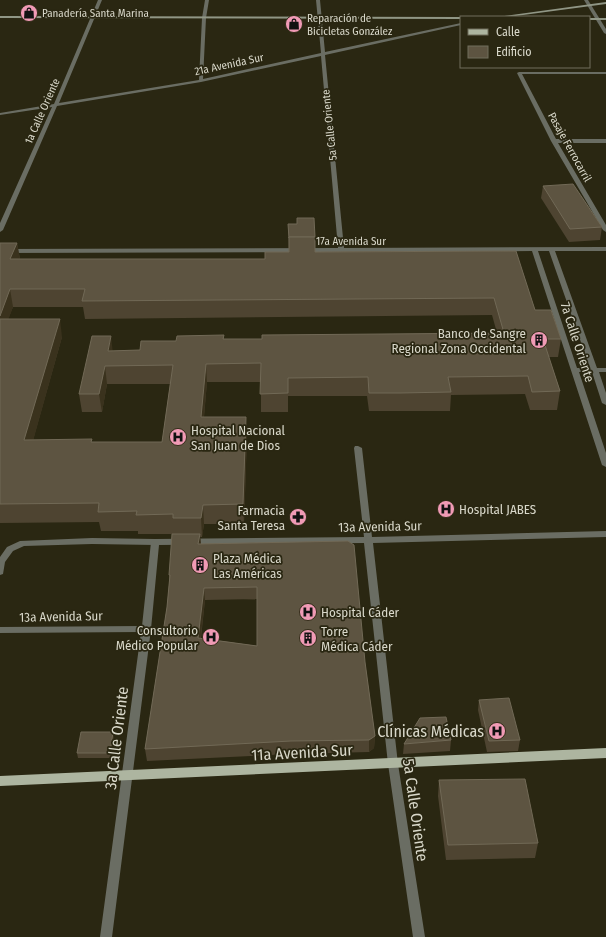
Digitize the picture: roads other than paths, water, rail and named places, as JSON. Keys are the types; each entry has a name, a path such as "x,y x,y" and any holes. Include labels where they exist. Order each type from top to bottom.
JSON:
{"main road":[{"path":"508,16 606,3"},
{"path":"0,17 460,18"},
{"path":"590,19 606,19"},
{"name":"11a Avenida Sur","path":"0,781 127,777 606,753"}],"street":[{"name":"1a Calle Oriente","path":"0,230 100,0"},
{"path":"201,81 204,18 207,0"},
{"name":"5a Calle Oriente","path":"318,0 341,251"},
{"path":"586,0 606,33"},
{"name":"21a Avenida Sur","path":"0,114 201,81 460,24"},
{"name":"Pasaje Ferrocarril","path":"606,73 519,73 554,141 606,230"},
{"path":"554,141 606,141"},
{"name":"17a Avenida Sur","path":"0,251 606,249"},
{"name":"7a Calle Oriente","path":"535,250 606,465"},
{"name":"7a Calle Oriente","path":"552,250 606,403"},
{"path":"575,370 606,370"},
{"name":"5a Calle Oriente","path":"358,448 393,764 419,937"},
{"name":"13a Avenida Sur","path":"0,572 1,562 10,548 23,543 92,541 155,542 367,540 606,534"},
{"name":"3a Calle Oriente","path":"106,937 146,628 155,542"},
{"name":"13a Avenida Sur","path":"0,630 146,628"}],"place":[{"name":"Panadería Santa Marina","path":"29,13"},
{"name":"Reparación de Bicicletas González","path":"294,24"},
{"name":"Banco de Sangre Regional Zona Occidental","path":"539,340"},
{"name":"Hospital Nacional San Juan de Dios","path":"178,437"},
{"name":"Hospital JABES","path":"446,509"},
{"name":"Farmacia Santa Teresa","path":"298,517"},
{"name":"Plaza Médica Las Américas","path":"200,565"},
{"name":"Hospital Cáder","path":"308,612"},
{"name":"Consultorio Médico Popular","path":"211,637"},
{"name":"Torre Médica Cáder","path":"308,638"},
{"name":"Clínicas Médicas","path":"497,731"}]}
